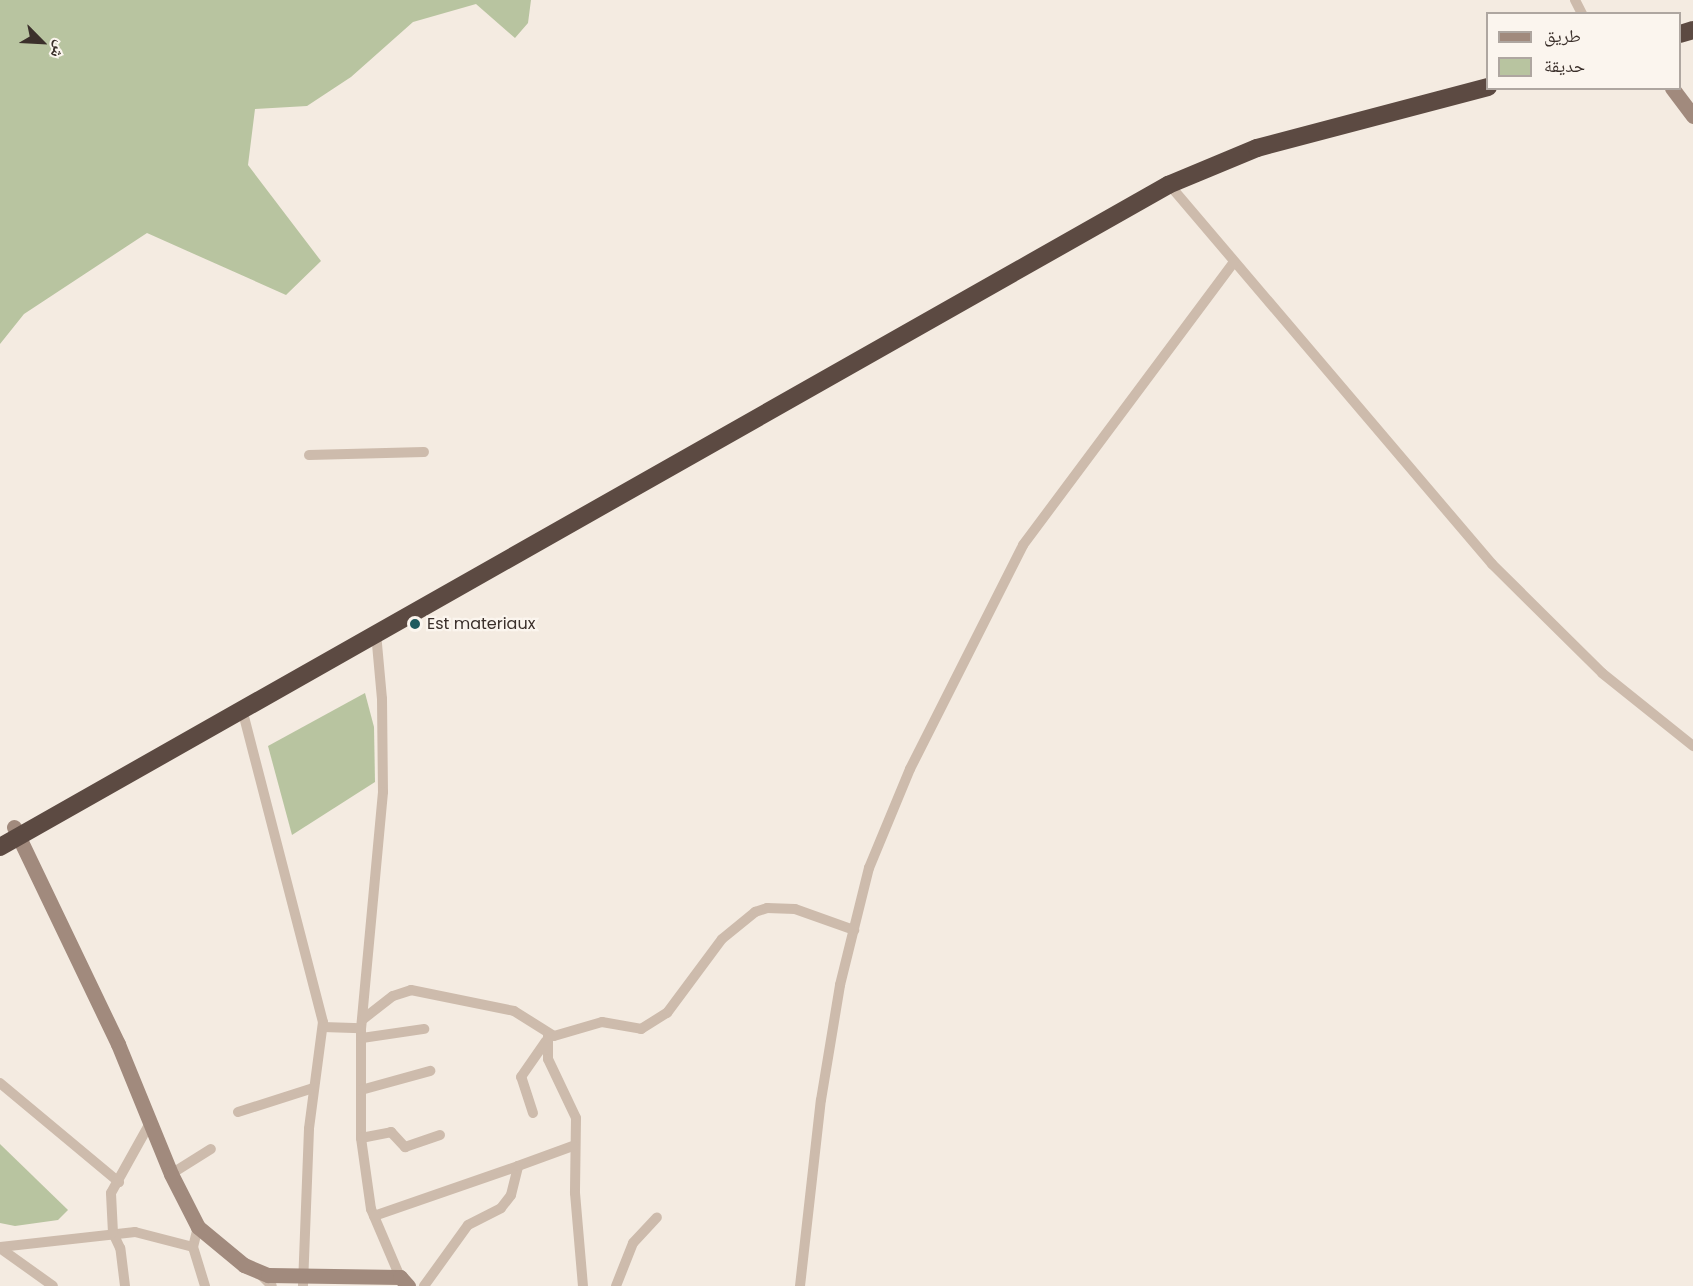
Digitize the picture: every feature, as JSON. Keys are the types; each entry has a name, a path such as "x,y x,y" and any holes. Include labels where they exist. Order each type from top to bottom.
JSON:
{"highway":[{"path":"0,847 11,833 1167,181 1290,127 1486,77"},
{"path":"11,833 242,709 1167,181 1257,148 1486,88"}],"street":[{"path":"1674,90 1693,116"},
{"path":"1167,181 1492,564 1602,673 1693,746"},
{"path":"800,1286 821,1100 840,986 869,868 910,769 1013,562 1234,262"},
{"path":"309,455 362,451 424,452"},
{"path":"259,1272 276,1277 304,1280 405,1283 374,1216 361,1138 362,1029 383,792 382,699 376,633"},
{"path":"242,709 315,979 323,1028 314,1088 304,1280"},
{"path":"11,833 151,1121 171,1174 198,1227 259,1272 272,1286"},
{"path":"362,1029 393,996 411,990 514,1011 547,1037 562,1035 602,1022 641,1029 653,1024 667,1013 722,939 755,912 766,908 807,912 854,930"},
{"path":"323,1028 424,1029"},
{"path":"533,1113 520,1077 547,1037"},
{"path":"547,1037 548,1059 574,1108 576,1123 573,1146 583,1286"},
{"path":"361,1090 430,1071"},
{"path":"0,1083 119,1182"},
{"path":"238,1112 314,1088"},
{"path":"125,1286 120,1248 114,1233 111,1193 151,1121"},
{"path":"361,1138 391,1131 405,1147 440,1135"},
{"path":"374,1216 573,1146"},
{"path":"171,1174 211,1149"},
{"path":"424,1286 468,1225 501,1208 511,1196 518,1166"},
{"path":"616,1286 633,1243 657,1216"},
{"path":"198,1227 193,1246 205,1286"},
{"path":"0,1248 135,1232 193,1246"},
{"path":"0,1248 53,1286"}],"green space":[{"path":"0,0 531,0 528,23 515,38 476,4 413,22 351,77 307,106 255,109 248,165 321,261 286,295 147,233 24,314 0,344"},
{"path":"365,693 374,727 375,782 292,835 268,746"},
{"path":"0,1144 68,1210 58,1220 15,1226 0,1223"}],"place":[{"name":"Est materiaux","path":"415,624"}]}
